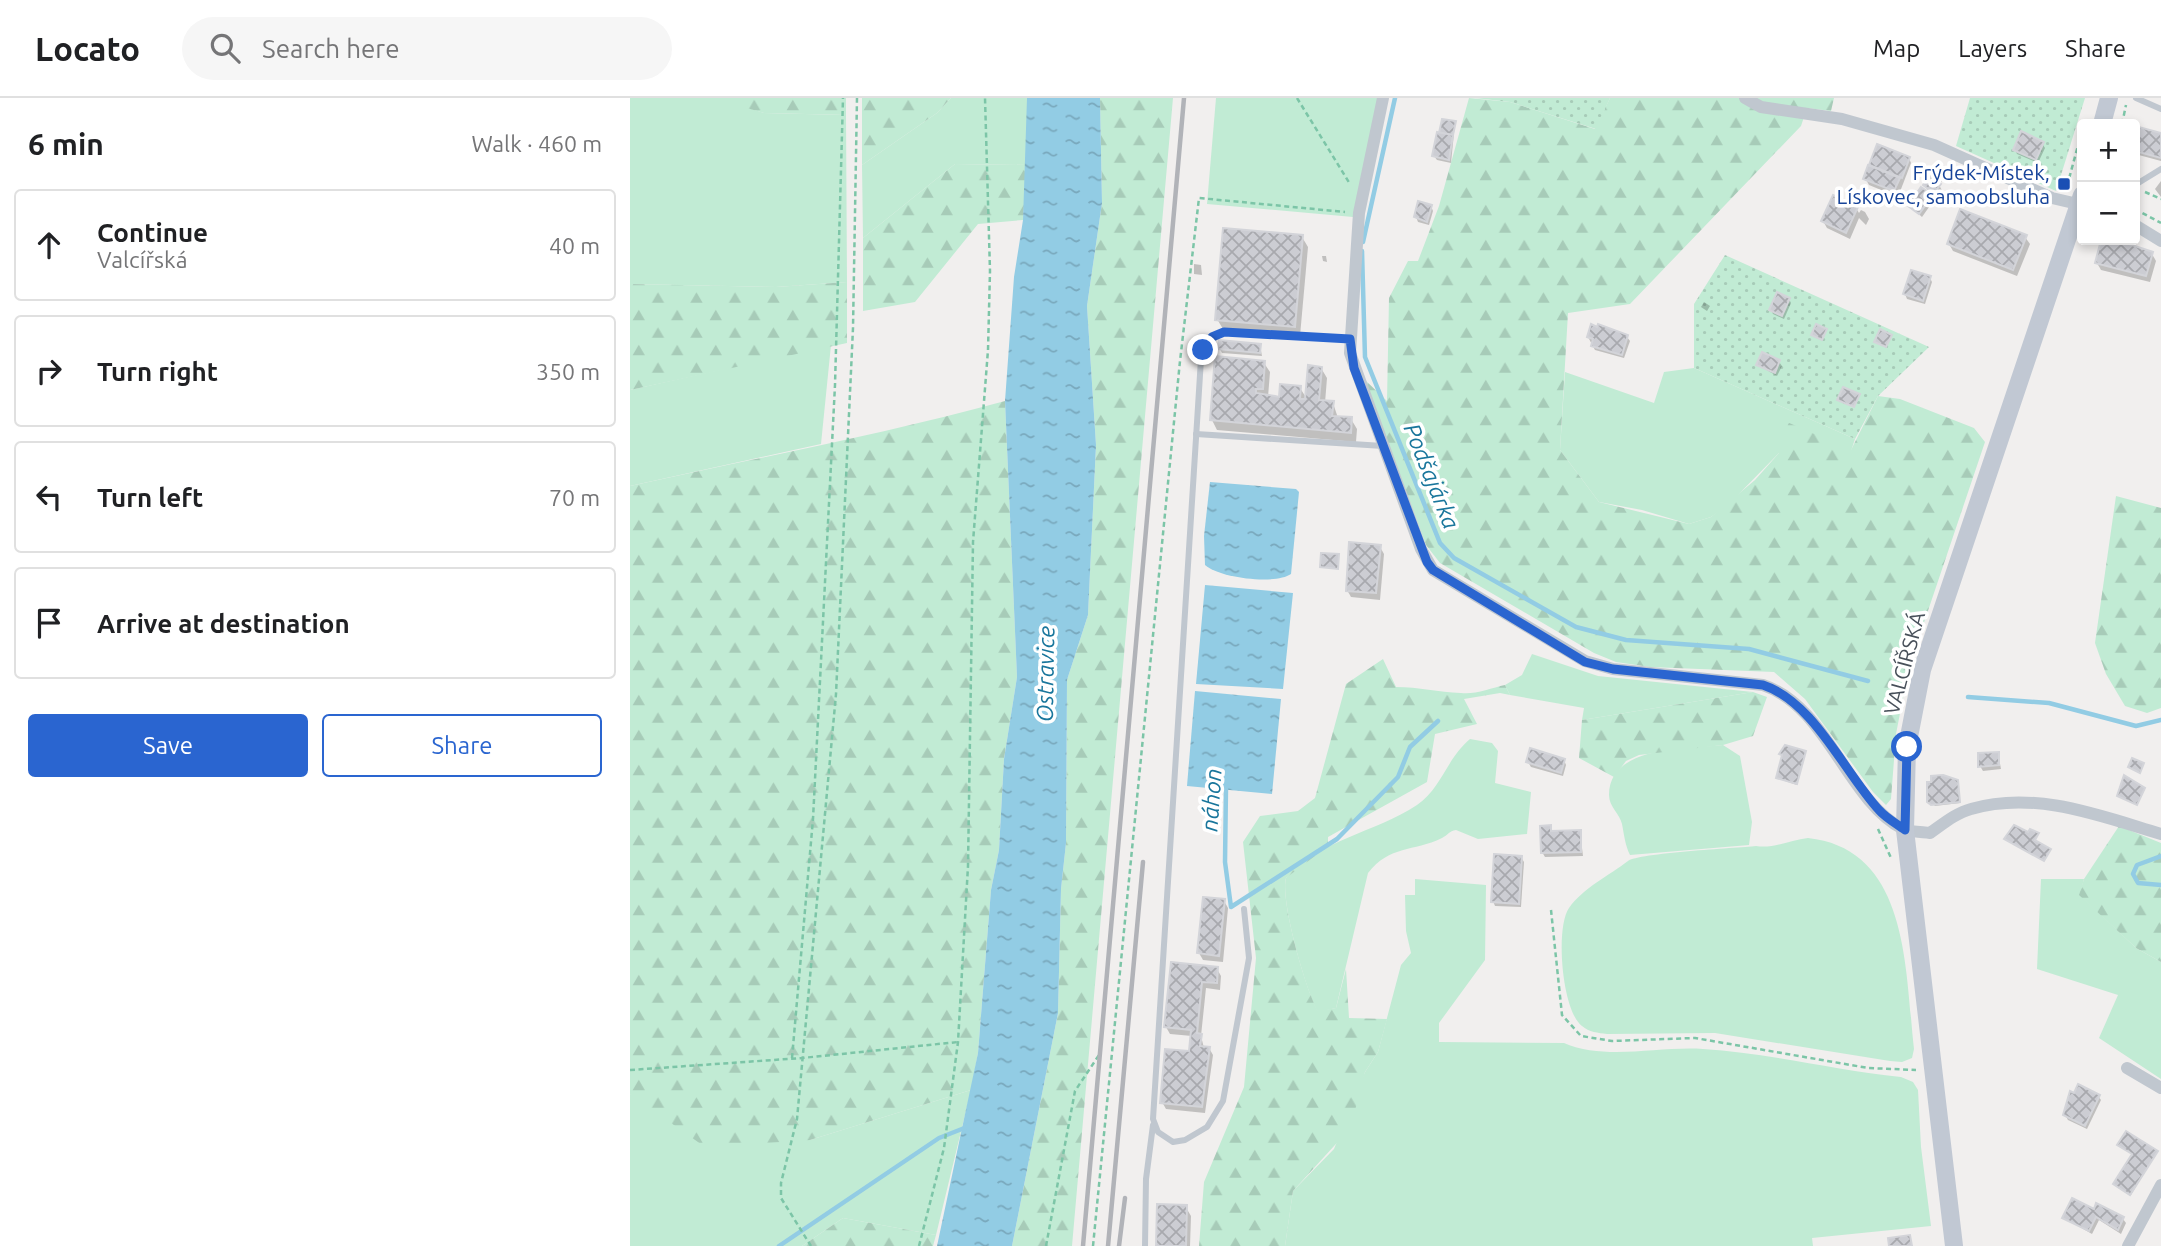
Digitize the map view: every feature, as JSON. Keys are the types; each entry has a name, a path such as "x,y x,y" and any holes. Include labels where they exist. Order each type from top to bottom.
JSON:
{"main road":[{"path":"2103,119 2109,98"},
{"name":"VALCÍŘSKÁ","path":"1954,1246 1905,830 1907,747 1922,670 2077,201"}],"street":[{"path":"1382,98 1359,213 1350,339 1354,368 1421,549 1433,570 1542,637 1600,667 1763,685 1776,689 1808,717 1885,815 1905,830 1930,833 1972,808 2030,802 2092,813 2161,834"},
{"path":"1745,98 1761,107 1842,119 1934,145 2077,201"},
{"path":"2140,228 2161,241"},
{"path":"2127,1068 2161,1088"},
{"path":"2127,1246 2161,1185"}],"lane":[{"path":"2136,98 2161,109"},
{"path":"2140,182 2161,169"},
{"path":"1145,1246 1146,1180 1153,1119 1201,359 1207,343 1218,334 1234,331 1350,339"},
{"path":"1196,434 1383,446"},
{"path":"1153,1119 1158,1132 1165,1139 1180,1142 1207,1127 1223,1101 1248,958 1244,909"}],"path":[{"path":"792,1058 813,819 835,385 843,98"},
{"path":"811,1246 781,1198 780,1183 797,1119 836,694 853,328 856,98"},
{"path":"919,1246 944,1148 944,1130 958,1042 968,866 973,542 988,350 990,258 985,98"},
{"path":"1297,98 1347,181 1362,196"},
{"path":"2123,119 2128,98"},
{"path":"2140,194 2148,192 2161,199"},
{"path":"1093,1246 1178,375 1199,198 1359,213"},
{"path":"2140,212 2161,223"},
{"path":"1885,815 1878,830 1892,861"},
{"path":"1551,910 1562,1014 1569,1027 1581,1036 1612,1041 1695,1038 1868,1068 1934,1070"},
{"path":"630,1070 802,1058 958,1042"},
{"path":"1046,1246 1075,1091 1101,1052"}],"green space":[{"path":"630,98 718,98 764,113 846,115 847,282 776,287 630,284"},
{"path":"712,98 846,98 846,115 764,113"},
{"path":"862,98 951,98 937,113 862,165"},
{"path":"951,98 1027,98 1027,165 955,164 863,238 862,165 937,113"},
{"path":"1100,98 1173,98 1072,1246 1012,1246 1058,1013 1061,889 1066,843 1067,680 1088,615 1096,445 1087,306 1102,203"},
{"path":"1216,98 1378,98 1353,217 1207,204"},
{"path":"1469,98 1510,102 1595,129 1610,98 1834,98 1831,111 1807,108 1801,126 1630,304 1568,313 1560,450 1599,502 1689,524 1711,517 1755,480 1779,453 1787,422 1851,450 1878,396 1900,399 1974,428 1985,442 1909,667 1896,734 1891,799 1886,805 1873,792 1805,699 1774,672 1650,667 1616,662 1594,653 1440,563 1426,545 1365,380 1387,401 1389,298 1408,261 1418,261 1439,206"},
{"path":"1475,98 1610,98 1596,129 1510,102"},
{"path":"1970,98 2085,98 2056,191 1956,146"},
{"path":"955,164 1027,165 1023,220 978,224 915,302 863,311 863,238"},
{"path":"1725,255 1929,347 1878,396 1855,439 1694,368 1694,304"},
{"path":"847,282 847,343 630,390 630,284 776,287"},
{"path":"831,345 821,444 630,486 630,390"},
{"path":"1694,368 1855,439 1851,451 1779,453 1728,505 1711,517 1689,524 1642,510 1599,502 1560,450 1565,372 1654,403 1664,372"},
{"path":"1005,401 1017,677 1004,759 999,850 991,890 978,1053 971,1090 810,1140 705,1147 630,1094 630,486 865,435"},
{"path":"2116,496 2161,508 2161,708 2147,713 2125,706 2106,674 2095,643"},
{"path":"1532,654 1598,676 1753,692 1582,720 1584,708 1510,695 1505,685 1522,675"},
{"path":"1383,659 1396,687 1466,693 1505,685 1510,695 1500,693 1464,699 1477,724 1435,734 1427,782 1328,837 1328,846 1286,878 1287,905 1295,945 1318,1011 1336,1008 1346,969 1349,1018 1387,1019 1378,1052 1365,1072 1352,1122 1345,1134 1293,1191 1285,1246 1199,1246 1204,1182 1244,1087 1256,958 1243,842 1260,816 1298,811 1315,798 1346,684"},
{"path":"1753,692 1767,697 1753,736 1723,745 1639,755 1626,761 1614,777 1579,758 1582,720"},
{"path":"1470,739 1492,743 1498,751 1495,783 1531,792 1527,834 1478,839 1456,830 1442,838 1393,853 1376,864 1368,873 1336,1008 1318,1012 1295,945 1287,905 1286,878 1315,854 1331,845 1384,823 1417,805 1432,791 1455,755"},
{"path":"1723,745 1740,756 1752,822 1749,845 1630,855 1621,820 1609,795 1612,779 1622,767 1636,758 1653,753"},
{"path":"2119,826 2161,843 2161,962 2136,948 2079,895 2084,879"},
{"path":"1808,838 1841,847 1866,865 1884,889 1896,918 1903,951 1914,1049 1912,1058 1902,1062 1890,1061 1715,1033 1604,1034 1582,1026 1575,1017 1565,987 1562,933 1569,908 1589,888 1636,858 1688,851 1769,846"},
{"path":"1415,879 1486,885 1485,960 1439,1023 1439,1042 1564,1043 1597,1051 1615,1052 1703,1049 1901,1077 1913,1082 1918,1090 1921,1147 1931,1226 1812,1238 1813,1246 1285,1246 1293,1191 1334,1149 1365,1072 1378,1052 1401,965 1411,953 1406,931 1405,895 1415,895"},
{"path":"2041,879 2084,879 2080,895 2136,948 2161,962 2161,1079 2099,1038 2118,995 2037,969"},
{"path":"971,1090 936,1235 843,1218 802,1246 630,1246 630,1094 810,1140"},
{"path":"843,1218 936,1235 933,1246 802,1246"}],"water":[{"name":"Ostravice","path":"1027,98 1100,98 1102,203 1087,306 1096,445 1088,615 1067,680 1066,843 1061,889 1058,1013 1012,1246 937,1246 978,1053 991,890 999,850 1004,759 1017,677 1005,401 1014,277 1023,220"},
{"path":"1210,482 1296,489 1299,492 1291,574 1273,579 1247,578 1212,570 1205,565 1204,536"},
{"path":"1205,585 1293,593 1283,689 1196,684"},
{"path":"1195,691 1281,699 1272,794 1187,786"}],"building":[{"path":"1442,119 1456,121 1453,135 1439,133"},
{"path":"2140,127 2161,133 2161,158 2140,152"},
{"path":"2021,131 2044,142 2036,160 2013,150"},
{"path":"1437,132 1453,135 1449,160 1432,156"},
{"path":"1877,144 1910,157 1902,178 1869,165"},
{"path":"1868,165 1900,178 1894,191 1863,179"},
{"path":"1935,167 1941,167 1945,174 1941,181 1935,181 1931,177 1931,171"},
{"path":"1930,176 1941,184 1934,193 1923,185"},
{"path":"1921,187 1933,195 1919,214 1908,206"},
{"path":"1833,195 1858,207 1846,233 1821,221"},
{"path":"1418,201 1432,205 1427,222 1414,217"},
{"path":"1960,209 2027,235 2013,270 1947,244"},
{"path":"1223,228 1303,235 1295,327 1215,320"},
{"path":"2100,245 2132,245 2153,252 2146,276 2095,263"},
{"path":"1911,270 1931,276 1923,301 1903,294"},
{"path":"1777,292 1790,298 1782,316 1769,310"},
{"path":"1591,324 1628,335 1622,355 1591,346 1593,339 1587,337"},
{"path":"1816,324 1827,329 1822,340 1811,335"},
{"path":"1880,329 1892,335 1886,347 1874,342"},
{"path":"1219,340 1261,344 1260,353 1218,349"},
{"path":"1762,352 1780,360 1775,373 1756,365"},
{"path":"1215,356 1265,361 1263,389 1256,389 1256,393 1279,397 1280,384 1301,386 1300,399 1305,399 1308,365 1322,367 1319,400 1334,401 1332,416 1352,417 1351,433 1210,420"},
{"path":"1843,387 1860,394 1854,407 1837,400"},
{"path":"1349,542 1381,545 1376,593 1346,591"},
{"path":"1321,553 1339,554 1338,569 1320,567"},
{"path":"1785,745 1806,751 1797,784 1776,778 1782,755 1779,754"},
{"path":"1530,748 1565,759 1561,773 1526,762"},
{"path":"1999,752 1999,765 1978,767 1978,753"},
{"path":"2132,758 2144,763 2140,773 2128,767"},
{"path":"1943,775 1958,780 1960,802 1931,805 1927,802 1927,782 1931,782 1931,776"},
{"path":"2124,775 2145,788 2137,805 2117,796"},
{"path":"1551,825 1551,831 1581,830 1581,852 1541,853 1540,826"},
{"path":"2014,825 2028,832 2030,829 2039,833 2035,840 2051,849 2044,861 2004,839"},
{"path":"1494,854 1522,856 1519,904 1491,902"},
{"path":"1203,897 1225,899 1219,956 1197,953"},
{"path":"1171,962 1218,967 1217,983 1202,982 1197,1033 1202,1034 1200,1046 1210,1047 1202,1107 1160,1103 1165,1049 1189,1051 1191,1030 1164,1027"},
{"path":"2078,1084 2100,1095 2085,1126 2063,1115 2070,1091 2074,1093"},
{"path":"2126,1131 2158,1151 2130,1195 2113,1184 2132,1154 2117,1145"},
{"path":"2072,1198 2094,1209 2096,1203 2124,1217 2118,1230 2096,1217 2089,1231 2062,1218"},
{"path":"1157,1204 1187,1205 1186,1246 1156,1246"},
{"path":"1910,1235 1912,1246 1889,1246 1888,1238"}],"waterway":[{"name":"Podšajárka","path":"1363,242 1395,98"},
{"name":"Podšajárka","path":"1362,251 1365,357 1440,543 1454,558 1576,627 1626,640 1749,649 1868,681"},
{"name":"Podšajárka","path":"1968,697 2049,703 2136,726 2161,720"},
{"name":"náhon","path":"1226,786 1225,862 1231,907 1337,839 1398,777 1410,747 1438,721"},
{"name":"Podšajárka","path":"2161,856 2137,865 2133,874 2138,883 2161,885"},
{"path":"779,1246 939,1138 967,1127"}],"railway":[{"path":"1083,1246 1184,98"},
{"path":"1108,1246 1143,862"},
{"path":"1119,1246 1125,1198"}],"place":[{"name":"Frýdek-Místek, Lískovec, samoobsluha","path":"2064,184"}],"route":[{"path":"1203,350 1212,337 1234,331 1350,339 1354,368 1427,562 1433,570 1585,662 1613,669 1763,685 1776,689 1808,717 1881,812 1905,830 1907,747"}]}
